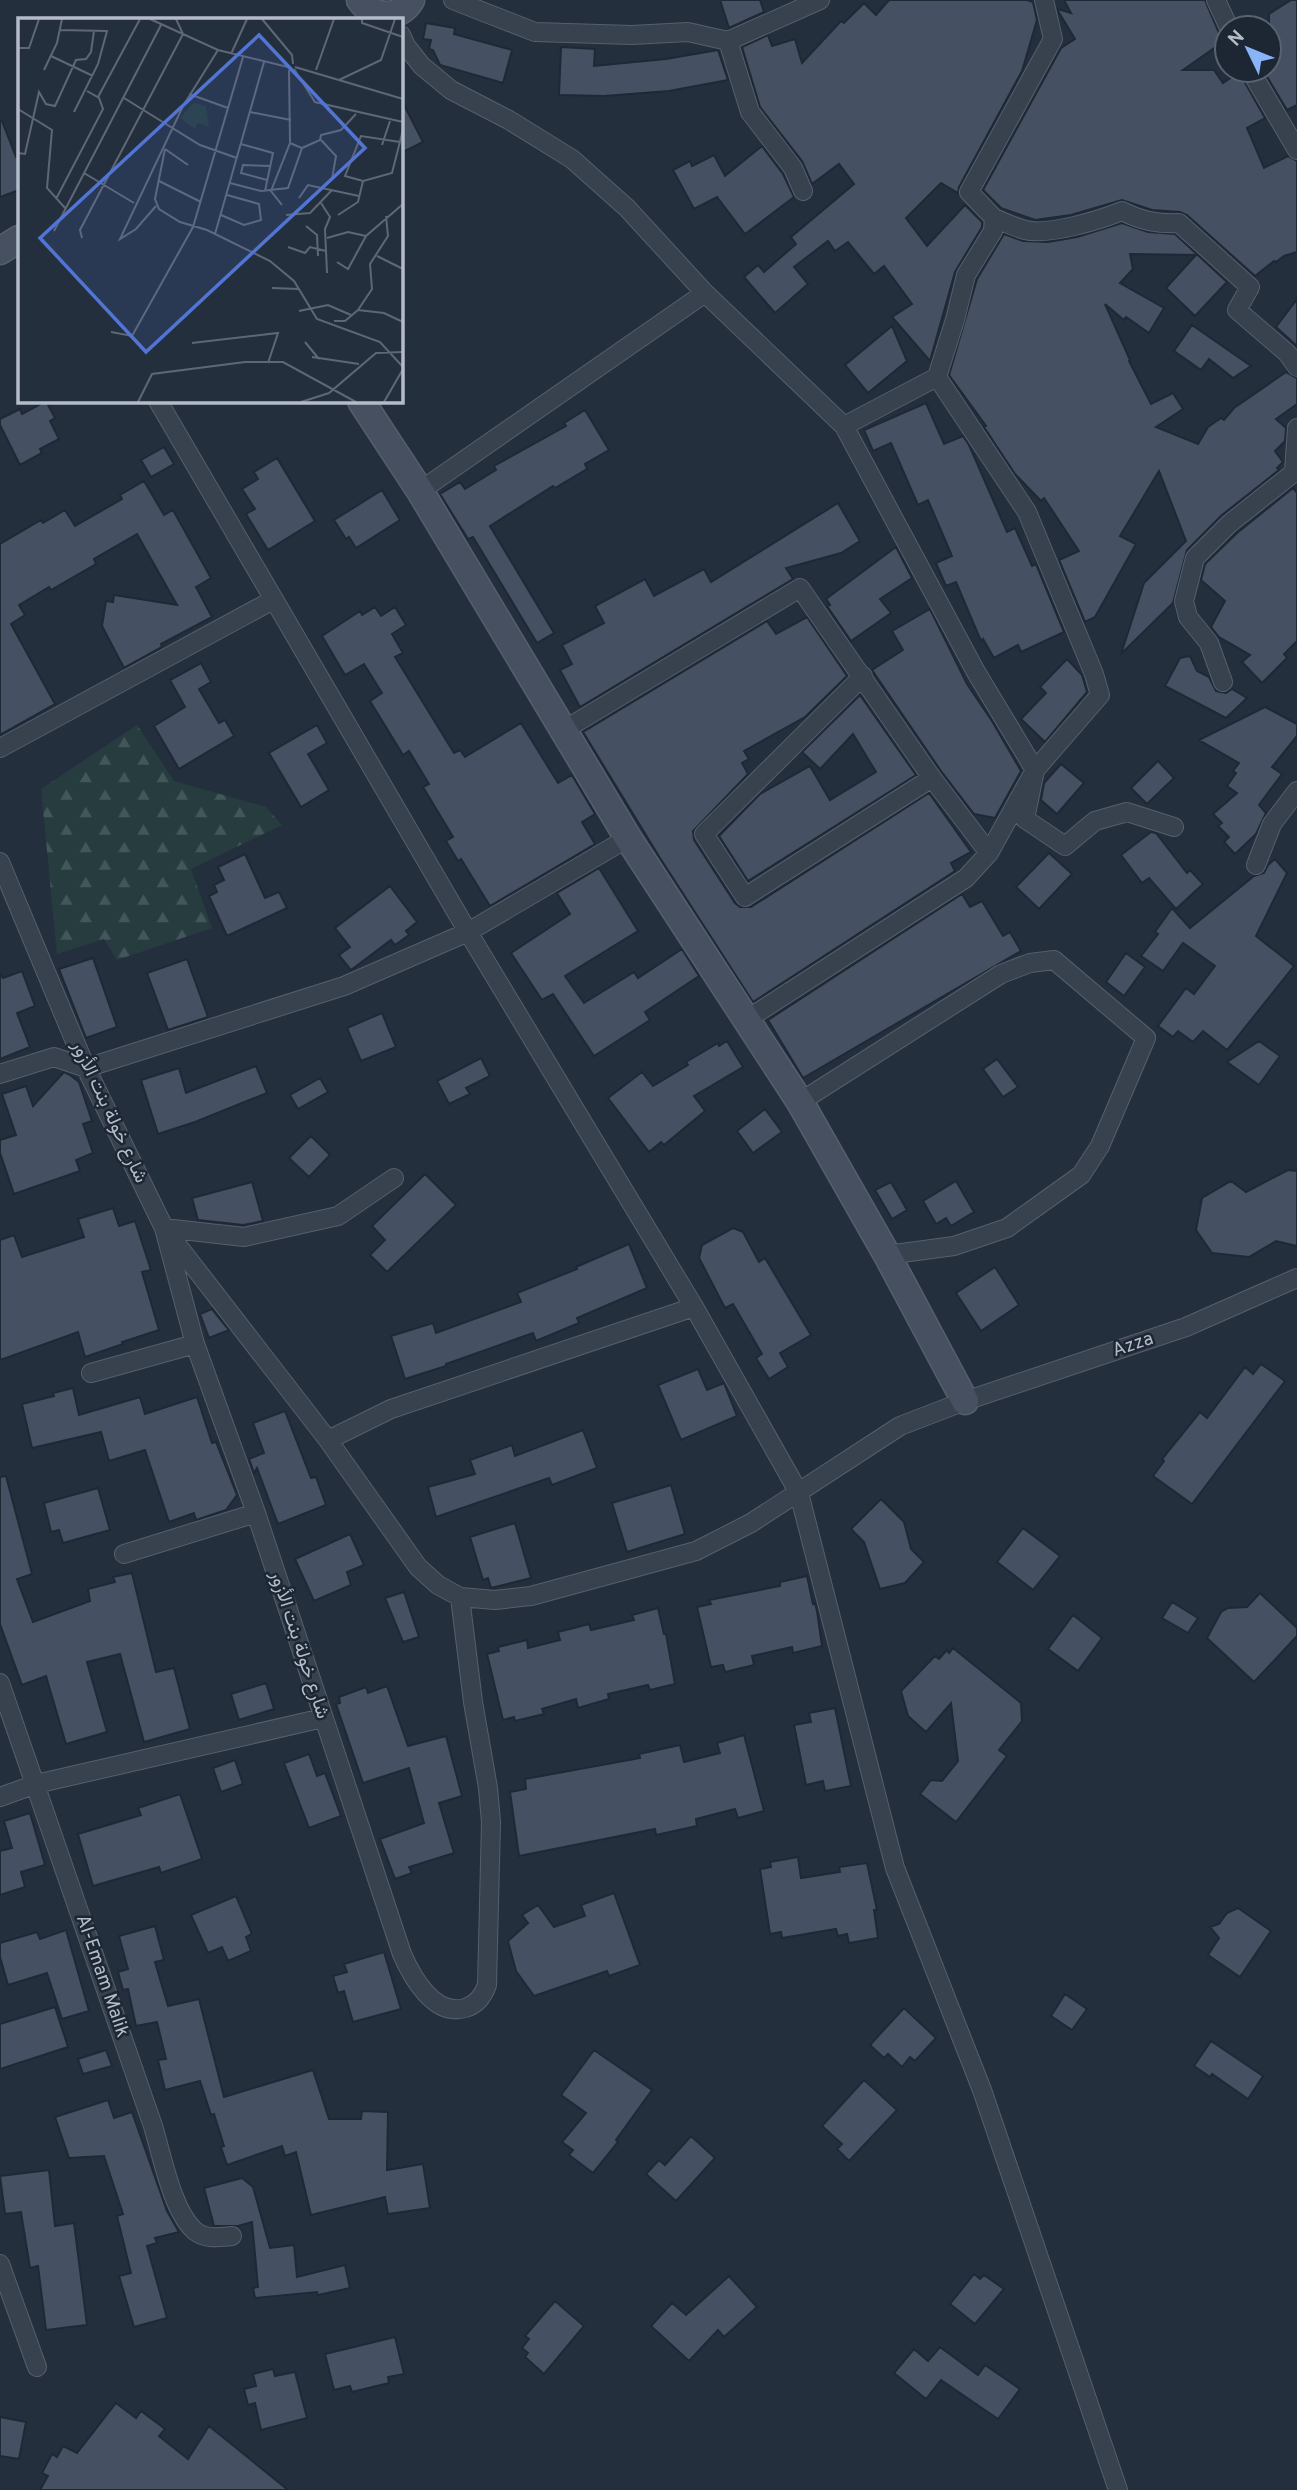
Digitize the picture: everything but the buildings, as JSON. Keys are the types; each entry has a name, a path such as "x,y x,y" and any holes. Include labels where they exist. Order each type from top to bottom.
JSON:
{"street":[{"path":"453,0 535,32 632,35 688,33 728,41 820,0"},
{"path":"1044,0 1053,39 969,192 994,218 1027,231 1063,228 1103,219 1122,211 1140,220 1179,223 1250,288 1237,310 1287,353 1297,367"},
{"path":"361,9 382,16 399,17"},
{"path":"402,29 406,46 422,65 450,90 509,120 572,159 627,208 705,293 844,426 976,672 1035,770 1025,819 1065,846 1095,821 1126,812 1174,827"},
{"path":"728,41 750,112 793,168 803,191"},
{"path":"1258,84 1297,150"},
{"path":"844,426 937,377 966,275 993,231 994,218"},
{"path":"0,251 18,240"},
{"path":"420,491 705,293"},
{"path":"746,1020 966,878 989,853 1035,770 1100,695 1094,674 1027,512 937,377"},
{"path":"159,402 468,932 694,1307 799,1493 895,1868 982,2090 1118,2490"},
{"path":"362,402 420,491 628,838 800,1102 887,1255 965,1401"},
{"path":"1223,682 1209,643 1188,617 1184,601 1195,558 1229,524 1296,471 1297,429"},
{"path":"564,730 800,588 932,778 989,853"},
{"path":"0,748 273,600"},
{"path":"863,676 705,834 745,897 932,778"},
{"path":"1256,865 1272,824 1297,791"},
{"path":"0,1074 54,1057 86,1068 344,986 468,932 628,838"},
{"name":"شارع خولة بنت الأزور","path":"1,867 86,1068 164,1228 195,1344 256,1513 409,1969 423,1989 440,2004 455,2009 471,2006 483,1995 487,1985 491,1822 460,1597"},
{"path":"800,1102 1001,974 1030,963 1054,960 1146,1038 1101,1146 1081,1175 1007,1228 954,1246 887,1255"},
{"path":"164,1228 244,1237 338,1216 394,1178"},
{"path":"164,1228 328,1440 418,1567 438,1585 460,1597"},
{"name":"Azza","path":"460,1597 495,1600 531,1596 696,1551 751,1523 900,1426 965,1401 1186,1327 1297,1278"},
{"path":"328,1440 391,1409 694,1307"},
{"path":"91,1373 195,1344"},
{"path":"124,1554 256,1513"},
{"name":"Al-Emam Malik","path":"0,1683 175,2197 186,2219 197,2232 211,2238 232,2236"},
{"path":"0,1797 36,1784 323,1718"},
{"path":"0,2264 37,2367"}],"green space":[{"path":"137,725 174,781 266,807 282,825 191,869 212,928 117,960 104,939 57,954 41,789"}]}
